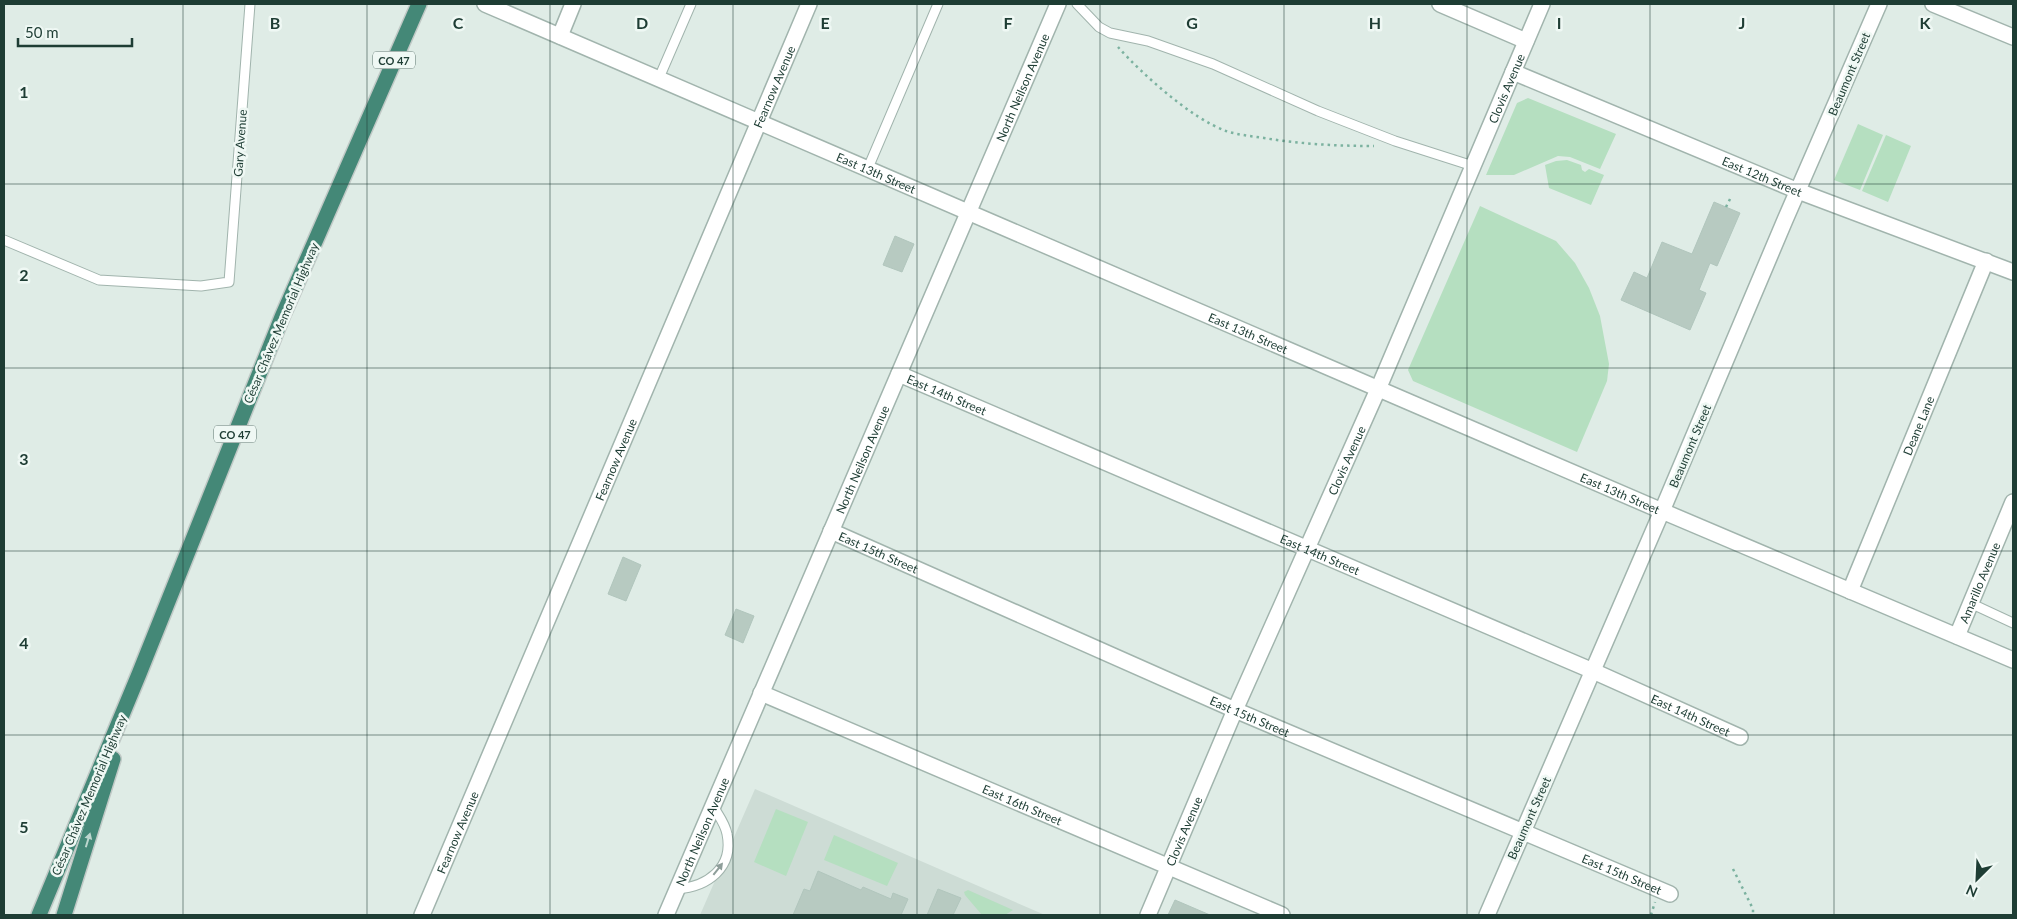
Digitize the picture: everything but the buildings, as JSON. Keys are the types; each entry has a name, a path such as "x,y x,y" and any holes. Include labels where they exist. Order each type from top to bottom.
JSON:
{"highway":[{"name":"César Chávez Memorial Highway","path":"39,915 139,674 282,317 419,4"},
{"name":"César Chávez Memorial Highway","path":"64,915 139,674"}],"street":[{"name":"East 13th Street","path":"485,4 1662,511 2013,660"},
{"path":"560,36 573,4"},
{"name":"Fearnow Avenue","path":"422,915 809,4"},
{"name":"North Neilson Avenue","path":"666,915 1058,4"},
{"path":"1440,4 1462,8 1526,41"},
{"name":"Clovis Avenue","path":"1148,915 1235,710 1379,388 1542,4"},
{"name":"Beaumont Street","path":"1487,915 1879,4"},
{"path":"1933,4 2013,38"},
{"name":"East 12th Street","path":"1513,72 1798,191 2013,272"},
{"name":"Deane Lane","path":"1850,591 1986,262"},
{"name":"East 14th Street","path":"899,374 1593,671 1740,737"},
{"name":"Amarillo Avenue","path":"1957,636 2013,502"},
{"name":"East 15th Street","path":"832,531 1235,710 1670,894"},
{"name":"East 16th Street","path":"762,693 1282,915"}],"lane":[{"name":"Gary Avenue","path":"4,240 99,280 201,286 229,282 250,4"},
{"path":"659,78 691,4"},
{"path":"868,168 938,4"},
{"path":"1077,4 1099,27 1110,33 1148,41 1213,64 1395,141 1473,166"},
{"path":"1970,603 2013,623"},
{"path":"677,889 692,888 708,881 719,870 727,857 729,844 727,832 713,806"}],"path":[{"path":"1104,30 1126,55 1158,85 1183,106 1217,127 1246,135 1291,142 1377,146"},
{"path":"1726,207 1731,197"},
{"path":"1733,869 1753,909 1753,915"}],"shaded area":[{"path":"755,789 1045,915 700,915"}],"green space":[{"path":"1528,98 1616,134 1600,169 1570,157 1558,156 1514,175 1486,175 1517,103"},
{"path":"1858,124 1883,135 1860,190 1834,180"},
{"path":"1886,135 1911,146 1888,202 1862,191"},
{"path":"1567,160 1581,165 1582,170 1585,172 1589,169 1604,175 1591,205 1549,188 1545,165"},
{"path":"1480,206 1556,241 1575,263 1589,288 1600,316 1609,364 1607,381 1577,452 1413,381 1408,370"},
{"path":"776,809 808,822 786,876 754,862"},
{"path":"834,835 898,863 887,886 824,860"},
{"path":"968,890 1013,910 1005,915 982,915 965,895 964,892"}]}
